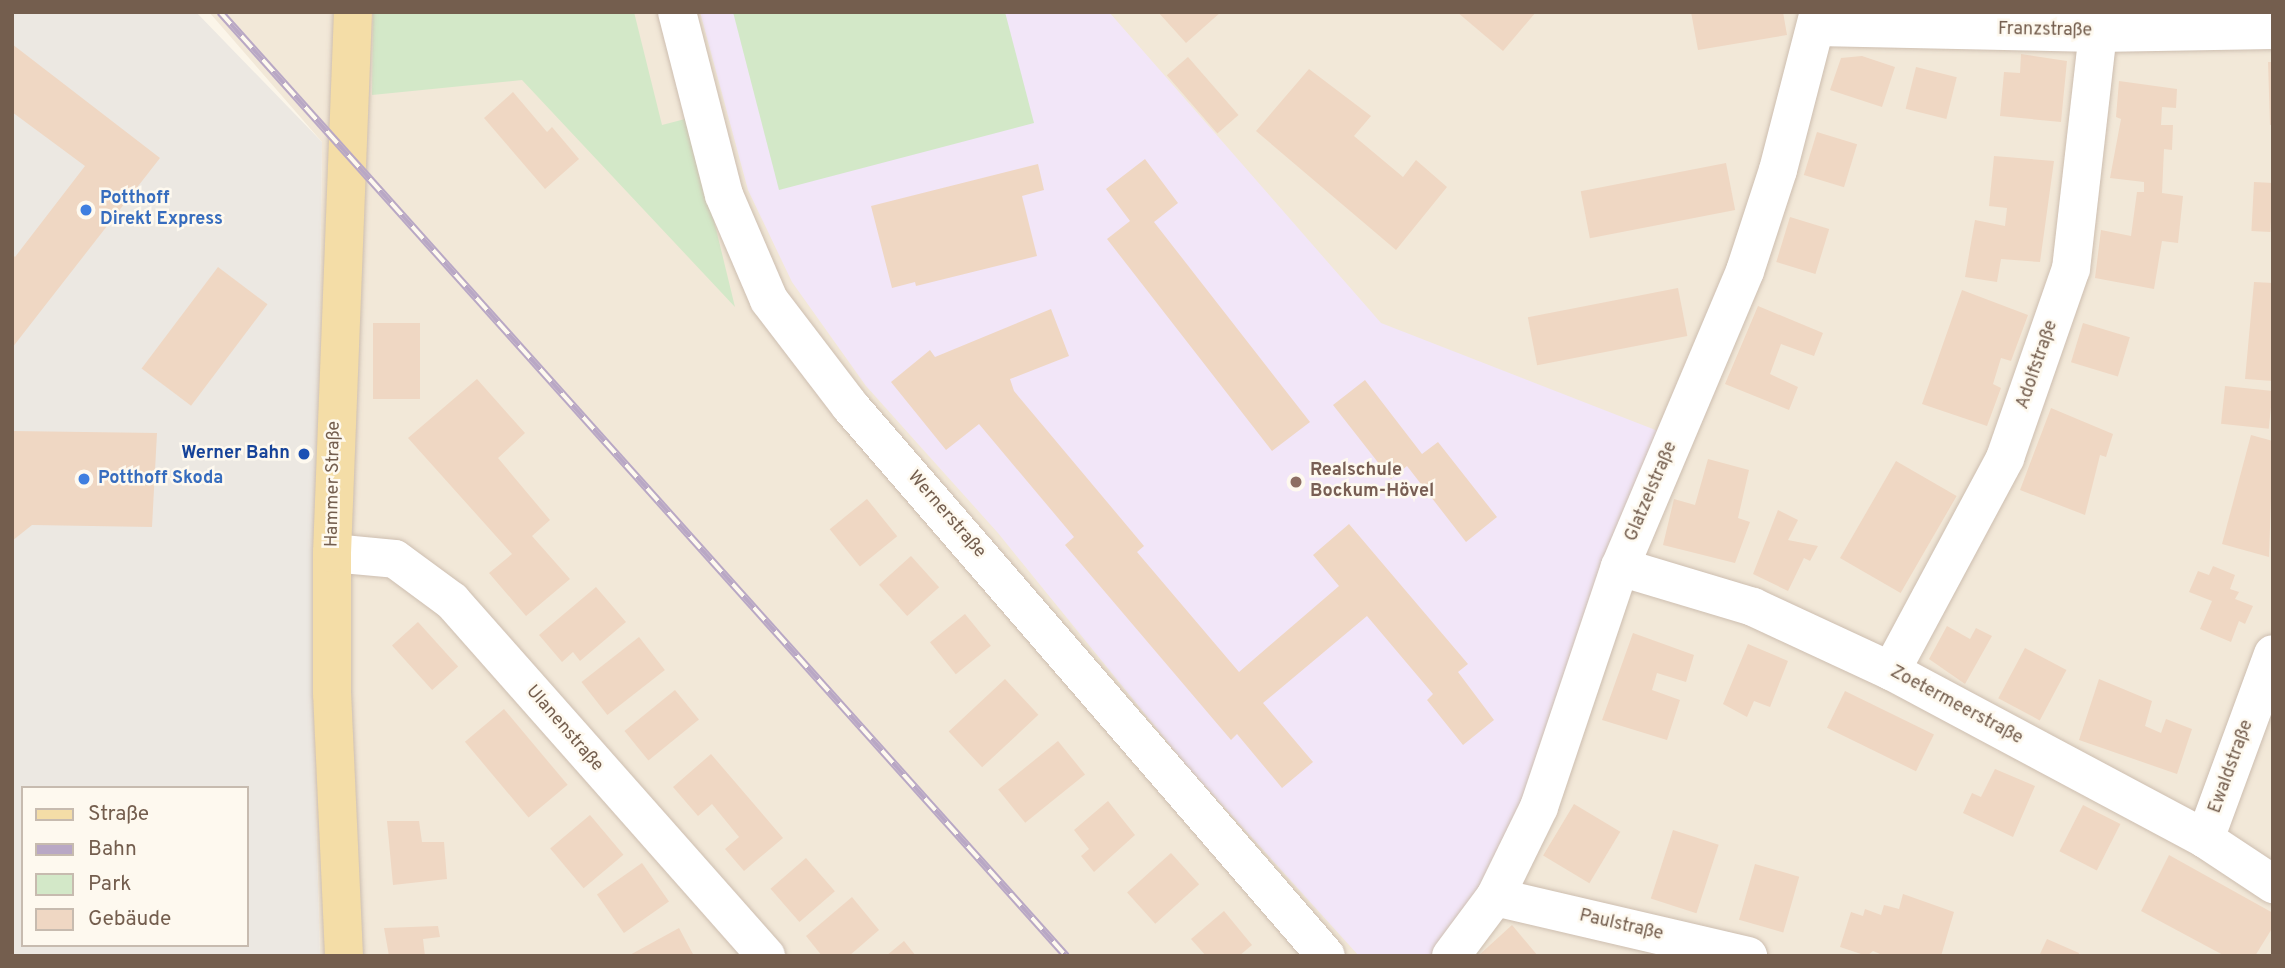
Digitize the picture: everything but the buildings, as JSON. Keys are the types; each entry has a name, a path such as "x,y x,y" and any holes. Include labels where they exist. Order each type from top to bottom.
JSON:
{"main road":[{"name":"Hammer Straße","path":"344,956 332,694 332,553 353,12"}],"street":[{"name":"Wernerstraße","path":"677,12 723,195 769,300 850,406 1326,956"},
{"name":"Franzstraße","path":"1818,20 2098,33 2273,30"},
{"name":"Glatzelstraße","path":"1451,956 1495,897 1539,807 1620,567 1745,271 1818,20"},
{"name":"Adolfstraße","path":"1891,671 2005,458 2071,269 2098,33"},
{"name":"Ulanenstraße","path":"332,553 395,559 452,601 760,953"},
{"name":"Zoetermeerstraße","path":"1620,567 1753,607 1891,671 2205,839 2273,884"},
{"name":"Ewaldstraße","path":"2205,839 2273,654"},
{"name":"Paulstraße","path":"1495,897 1748,956"}],"shaded area":[{"path":"12,12 196,12 322,142 314,745 320,956 12,956"},
{"path":"209,12 2273,12 2273,956 320,956 314,745 322,142"},
{"name":"Realschule Bockum-Hövel","path":"700,12 1109,12 1381,323 1658,431 1511,845 1436,956 1359,956 1188,767 998,533 866,386 792,282 748,190"}],"green space":[{"path":"373,12 634,12 662,125 689,118 735,307 522,80 372,95"},
{"path":"733,12 1005,12 1034,123 779,190"}],"railway":[{"path":"220,12 1066,956"}],"place":[{"name":"Potthoff Direkt Express","path":"86,210"},
{"name":"Werner Bahn","path":"304,454"},
{"name":"Potthoff Skoda","path":"84,479"},
{"name":"Realschule Bockum-Hövel","path":"1296,482"}]}
